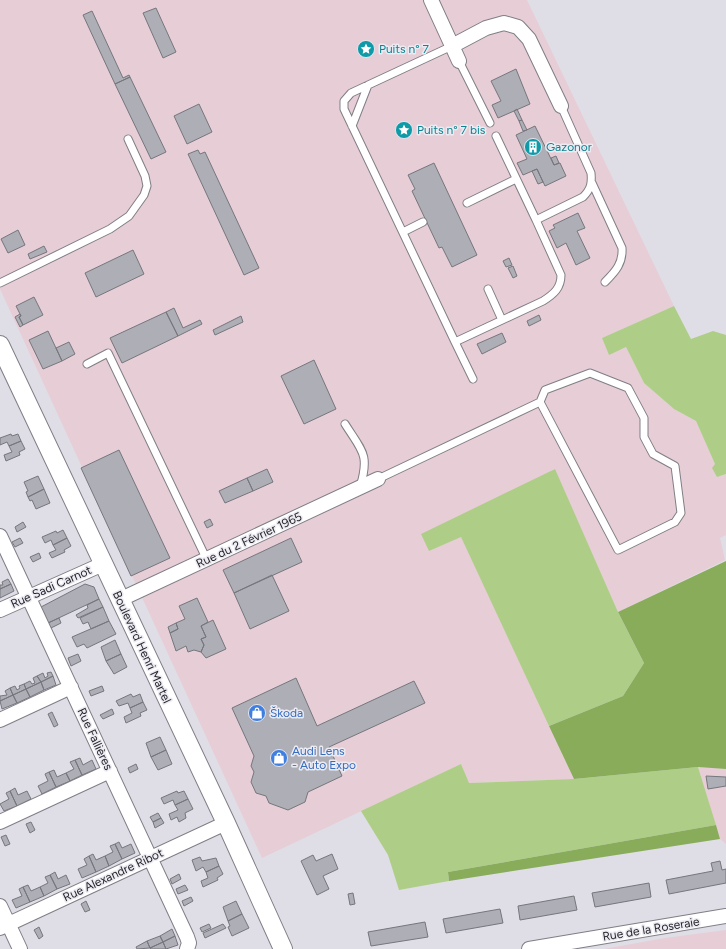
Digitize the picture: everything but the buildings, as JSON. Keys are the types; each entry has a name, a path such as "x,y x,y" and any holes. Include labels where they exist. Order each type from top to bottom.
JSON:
{"street":[{"path":"431,0 459,61"},
{"path":"452,46 486,28 504,23 518,27 529,39 561,106"},
{"name":"Boulevard Henri Martel","path":"0,345 226,824 283,949"},
{"name":"Rue du 2 Février 1965","path":"119,600 378,479"},
{"name":"Rue Fallières","path":"0,536 150,858 188,946"},
{"name":"Rue Sadi Carnot","path":"0,610 103,564"},
{"path":"0,720 71,686"},
{"path":"0,822 110,771"},
{"name":"Rue Alexandre Ribot","path":"4,926 226,824"},
{"path":"0,906 4,926 20,949"},
{"name":"Rue de la Roseraie","path":"529,949 726,916"}],"lane":[{"path":"452,46 351,93 344,101 344,109 473,379"},
{"path":"459,61 490,123"},
{"path":"352,126 368,85"},
{"path":"561,106 591,173 592,183 622,248 623,258 619,267 605,282"},
{"path":"456,342 543,301 554,293 561,284 561,275 496,136"},
{"path":"0,283 110,229 129,216 144,195 147,186 145,176 128,139"},
{"path":"467,203 516,179"},
{"path":"536,220 583,197 588,192 592,183"},
{"path":"403,232 423,222"},
{"path":"488,289 502,320"},
{"path":"87,364 108,353 207,560"},
{"path":"378,479 540,402 545,390 590,373 628,388 644,418 644,437 653,454 675,466 681,513 674,522 618,550 540,402"},
{"path":"345,424 364,453 366,468 360,487"}],"shaded area":[{"path":"0,0 527,0 674,306 602,338 609,354 626,347 644,383 674,409 696,421 715,464 717,477 726,474 726,535 720,538 725,560 618,612 554,469 429,551 461,536 574,779 468,783 461,764 262,858 0,289"},
{"path":"698,767 726,769 726,844 720,839"},
{"path":"726,930 726,949 604,949 665,938"}],"green space":[{"path":"674,306 691,339 713,331 726,335 726,474 717,477 712,468 715,464 696,421 674,409 644,383 626,347 609,355 602,338"},
{"path":"555,469 618,612 644,663 623,696 549,726 461,537 429,551 421,534"},
{"path":"726,561 726,769 698,767 574,779 549,726 623,696 644,663 618,612"},
{"path":"461,764 469,783 574,779 698,767 716,825 448,872 449,881 399,890 388,855 361,811"},
{"path":"716,825 720,839 449,881 448,872"}],"place":[{"name":"Puits n° 7","path":"366,49"},
{"name":"Puits n° 7 bis","path":"404,130"},
{"name":"Gazonor","path":"533,147"},
{"name":"Škoda","path":"257,713"},
{"name":"Audi Lens - Auto Expo","path":"279,758"}]}
